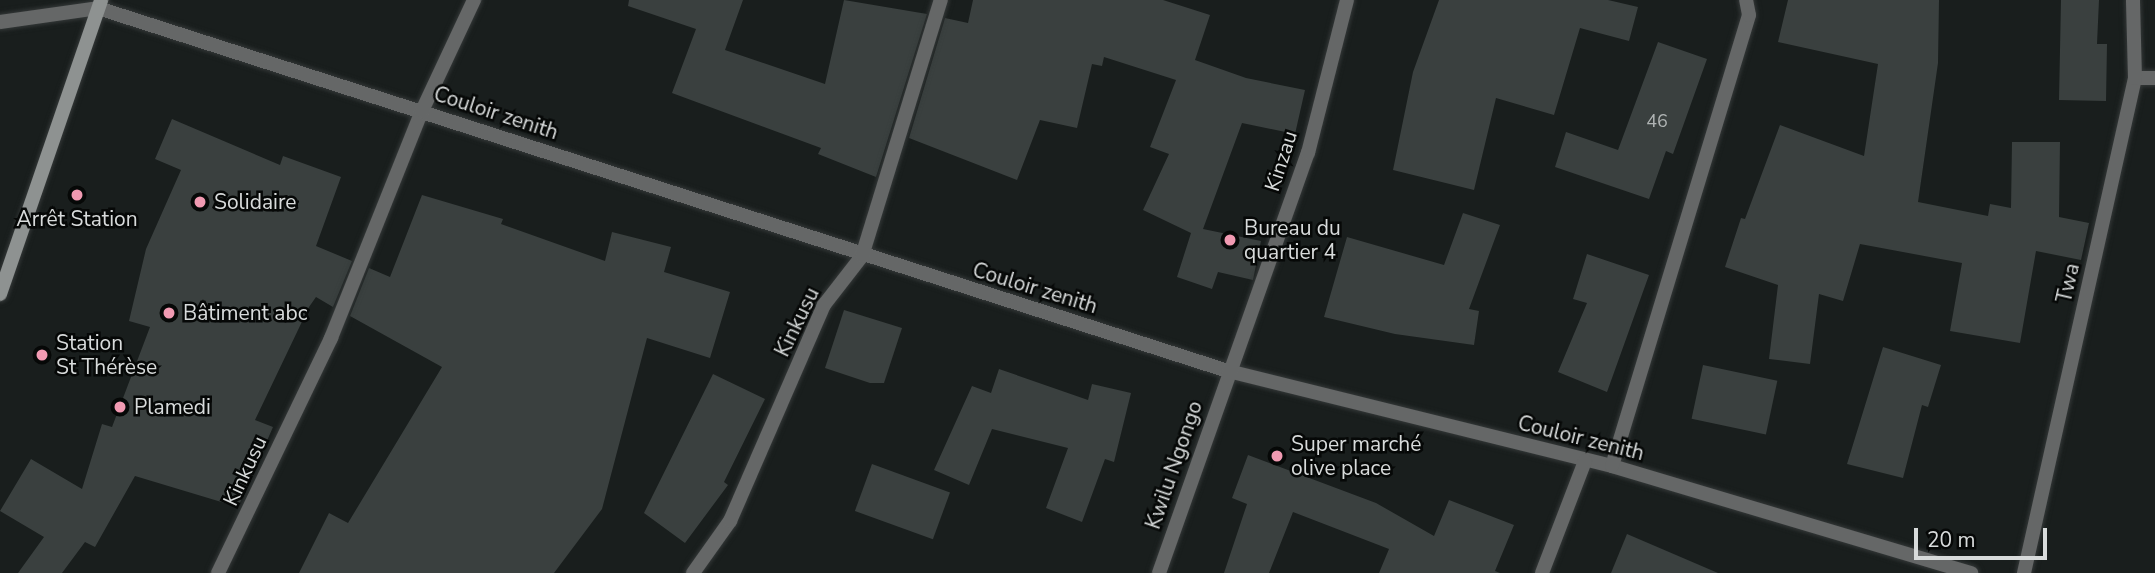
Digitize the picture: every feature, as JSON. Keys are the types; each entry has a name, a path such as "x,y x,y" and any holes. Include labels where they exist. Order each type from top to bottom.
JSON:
{"street":[{"name":"Kinkusu","path":"218,573 331,338 422,111 474,0"},
{"name":"Kinkusu","path":"693,573 730,521 824,305 862,256 941,0"},
{"name":"Kinzau","path":"1228,371 1308,153 1347,0"},
{"path":"1612,466 1749,15 1746,0"},
{"name":"Twa","path":"2024,573 2135,78 2133,0"},
{"name":"Couloir zenith","path":"99,4 862,256 1228,371 1612,466 1970,573"},
{"path":"0,22 99,4 0,293"},
{"path":"2135,78 2155,78"},
{"name":"Kwilu Ngongo","path":"1159,573 1228,371"},
{"path":"1542,573 1585,461"}],"building":[{"path":"629,0 743,0 725,50 825,84 844,0 927,14 876,177 818,154 821,148 672,93 696,29 628,6"},
{"path":"973,0 1163,0 1210,15 1195,60 1246,78 1305,90 1295,134 1242,123 1203,229 1261,241 1253,280 1218,272 1212,289 1177,277 1191,233 1143,210 1169,154 1150,147 1176,80 1104,57 1102,66 1092,64 1077,128 1040,120 1017,180 909,138 945,18 968,23"},
{"path":"1439,0 1608,0 1638,7 1629,41 1580,28 1554,115 1496,98 1474,190 1393,170 1413,72"},
{"path":"1788,0 1939,0 1938,63 1918,202 1988,216 1990,204 2011,208 2012,142 2060,142 2059,217 2089,223 2081,260 2036,251 2020,343 1950,331 1962,263 1860,244 1843,301 1819,294 1810,364 1769,359 1778,285 1725,267 1741,218 1745,219 1780,125 1864,156 1878,64 1778,42"},
{"path":"2061,0 2099,0 2097,44 2107,44 2106,101 2059,100"},
{"path":"1658,42 1707,59 1673,154 1666,151 1649,199 1555,167 1566,132 1618,150"},
{"path":"172,119 280,165 283,156 341,177 316,246 352,261 333,307 316,297 309,307 255,420 273,427 238,507 135,476 95,547 85,542 62,573 18,573 44,537 0,511 31,459 82,489 102,424 112,427 150,327 129,321 146,249 181,170 155,159"},
{"path":"422,195 503,219 501,224 605,261 612,232 671,247 664,272 730,292 710,358 647,338 602,509 554,573 299,573 329,513 348,523 442,367 350,316 369,268 390,277"},
{"path":"1463,213 1500,225 1469,309 1479,311 1474,345 1395,334 1324,317 1347,237 1444,265"},
{"path":"1587,254 1649,275 1607,392 1558,372 1587,303 1573,299"},
{"path":"844,310 902,328 884,383 870,383 825,368"},
{"path":"1883,347 1941,365 1928,407 1922,405 1903,478 1847,464"},
{"path":"1703,365 1777,381 1766,435 1692,419"},
{"path":"999,369 1088,400 1092,384 1131,393 1114,462 1105,459 1082,522 1046,508 1068,448 992,429 969,485 934,470 972,386 991,393"},
{"path":"713,374 765,399 724,482 728,485 685,543 644,513"},
{"path":"1248,455 1376,503 1434,536 1449,500 1514,525 1495,571 1500,573 1379,573 1389,549 1293,512 1269,573 1224,573 1247,504 1232,498"},
{"path":"872,464 950,492 933,539 855,511"},
{"path":"1627,534 1718,573 1611,573"}],"place":[{"name":"Arrêt Station","path":"77,195"},
{"name":"Solidaire","path":"200,202"},
{"name":"Bureau du quartier 4","path":"1230,240"},
{"name":"Bâtiment abc","path":"169,313"},
{"name":"Station St Thérèse","path":"42,355"},
{"name":"Plamedi","path":"120,407"},
{"name":"Super marché olive place","path":"1277,456"}]}
